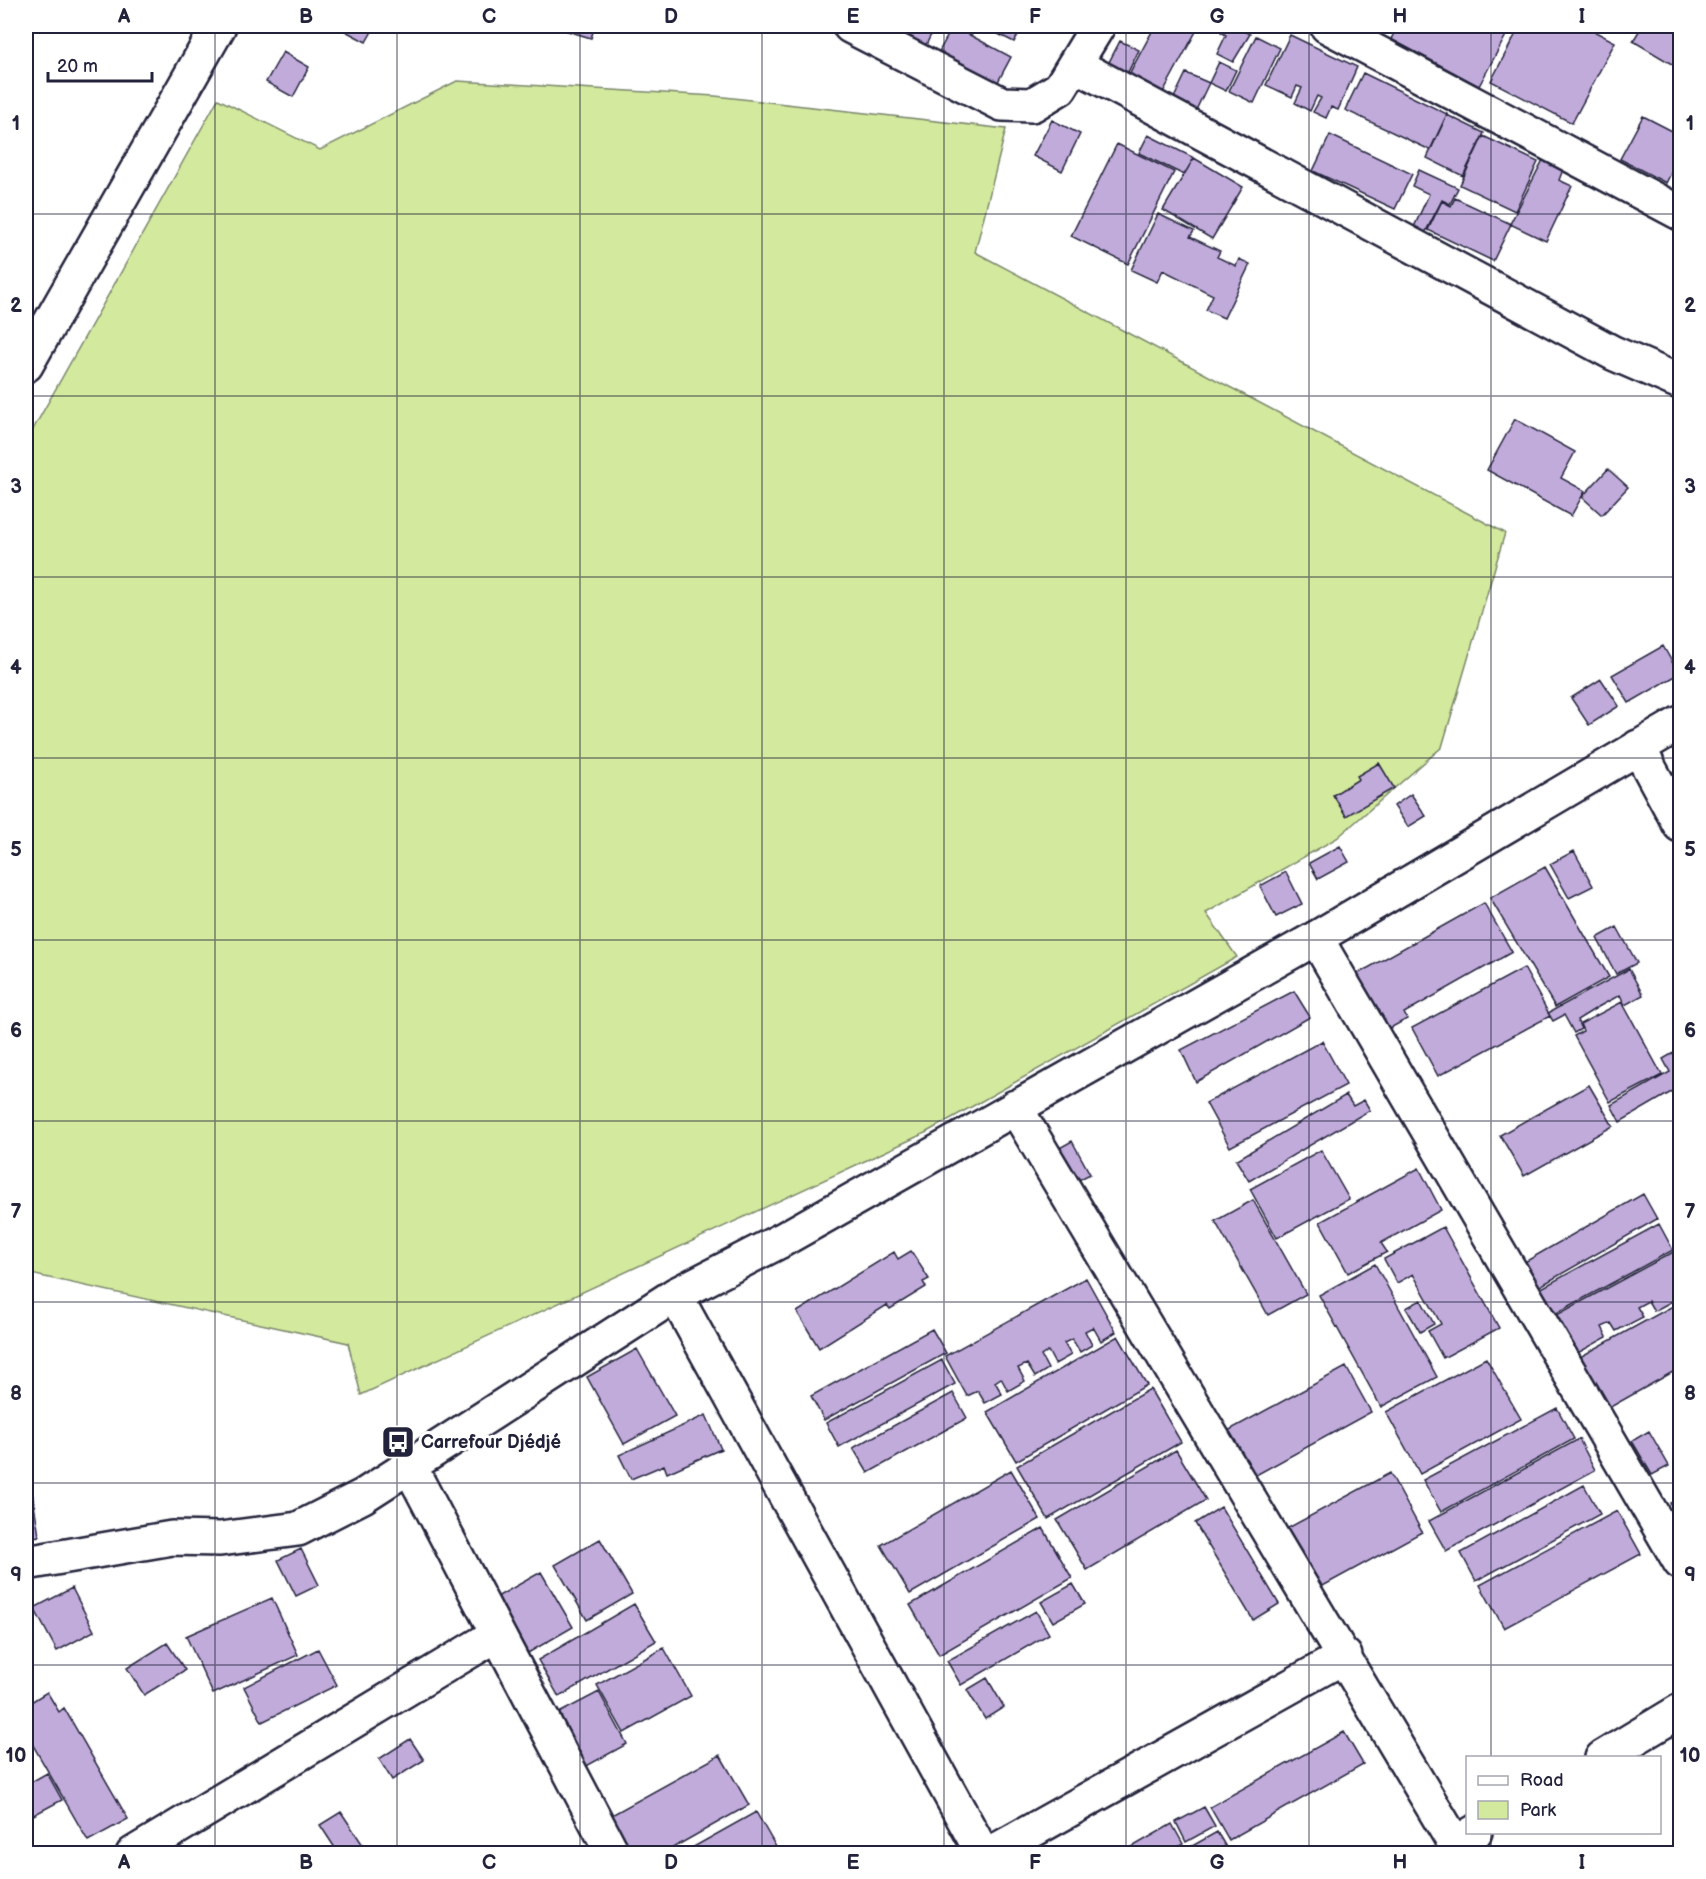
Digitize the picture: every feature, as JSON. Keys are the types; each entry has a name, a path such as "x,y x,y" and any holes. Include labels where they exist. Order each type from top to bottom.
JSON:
{"street":[{"path":"850,26 1002,104 1032,105 1059,88 1076,65 1098,26"},
{"path":"1326,26 1680,213"},
{"path":"26,365 207,29"},
{"path":"1076,65 1602,348 1680,382"},
{"path":"26,1563 172,1538 220,1539 298,1529 363,1496 675,1295 782,1240 1316,938 1680,723"},
{"path":"1638,747 1680,825"},
{"path":"1316,938 1680,1562"},
{"path":"1015,1107 1456,1844"},
{"path":"675,1295 983,1854"},
{"path":"410,1467 496,1635 613,1854"},
{"path":"133,1854 496,1635"},
{"path":"990,1854 1345,1656"},
{"path":"1605,1756 1680,1711"}],"green space":[{"path":"457,81 715,96 1006,129 975,252 1505,533 1442,747 1337,838 1206,913 1237,957 925,1133 361,1395 348,1343 26,1273 26,442 218,99 320,150"}],"building":[{"path":"336,26 375,26 366,42"},
{"path":"551,26 595,26 591,38"},
{"path":"888,26 935,26 926,45"},
{"path":"953,26 1011,57 993,91 935,59"},
{"path":"982,26 1023,26 1014,42"},
{"path":"1155,26 1199,26 1161,96 1127,78"},
{"path":"1225,26 1232,26 1250,34 1233,62 1217,54 1226,35 1221,32"},
{"path":"1398,26 1511,26 1479,86 1391,39"},
{"path":"1520,26 1584,26 1615,42 1572,123 1491,81"},
{"path":"1642,26 1680,26 1680,69 1633,41"},
{"path":"1290,35 1357,67 1338,110 1331,107 1326,118 1313,112 1321,98 1317,96 1310,111 1295,103 1302,88 1297,86 1292,97 1266,85"},
{"path":"1256,36 1280,48 1254,103 1229,91"},
{"path":"1120,41 1139,50 1126,76 1107,66"},
{"path":"283,52 309,67 293,97 266,82"},
{"path":"1219,62 1236,70 1226,91 1209,83"},
{"path":"1186,73 1209,83 1195,112 1172,102"},
{"path":"1363,73 1447,114 1430,150 1345,110"},
{"path":"1447,115 1484,133 1463,176 1427,158"},
{"path":"1643,116 1680,135 1680,155 1666,183 1620,159"},
{"path":"1052,120 1080,134 1062,171 1033,156"},
{"path":"1148,135 1194,158 1184,175 1139,153"},
{"path":"1330,135 1412,174 1395,209 1313,171"},
{"path":"1483,136 1538,162 1515,211 1460,185"},
{"path":"1117,144 1174,172 1128,264 1071,236"},
{"path":"1194,158 1243,187 1212,239 1163,210"},
{"path":"1544,158 1564,167 1559,180 1572,186 1546,241 1510,224"},
{"path":"1419,170 1458,188 1450,204 1442,200 1425,233 1414,227 1429,194 1412,186"},
{"path":"1455,198 1511,224 1493,261 1428,230 1442,201 1451,206"},
{"path":"1158,214 1194,231 1190,237 1220,251 1217,257 1236,266 1239,259 1250,264 1224,318 1206,310 1213,295 1163,270 1157,282 1131,270"},
{"path":"1515,419 1575,452 1561,478 1585,491 1571,516 1487,470"},
{"path":"1608,469 1628,487 1602,515 1582,497"},
{"path":"1663,646 1679,674 1629,703 1612,675"},
{"path":"1601,679 1619,706 1589,725 1571,698"},
{"path":"1379,763 1394,788 1346,816 1333,795 1359,779 1357,776"},
{"path":"1411,794 1426,816 1408,827 1394,806"},
{"path":"1340,846 1349,862 1318,879 1309,863"},
{"path":"1574,851 1593,886 1569,898 1550,864"},
{"path":"1545,867 1609,977 1555,1007 1490,898"},
{"path":"1286,872 1302,904 1276,917 1260,886"},
{"path":"1484,903 1512,952 1404,1013 1407,1019 1381,1033 1350,978"},
{"path":"1617,927 1637,963 1616,974 1597,938"},
{"path":"1524,968 1550,1016 1438,1076 1412,1028"},
{"path":"1629,969 1643,995 1625,1005 1620,995 1598,1007 1577,1020 1581,1029 1574,1033 1564,1015 1553,1021 1548,1013"},
{"path":"1294,991 1310,1017 1196,1082 1181,1050"},
{"path":"1622,1002 1662,1075 1610,1102 1574,1036 1583,1031 1580,1024"},
{"path":"1322,1041 1346,1085 1230,1147 1206,1103"},
{"path":"1680,1049 1680,1087 1620,1122 1611,1105 1670,1072 1663,1059"},
{"path":"1589,1085 1613,1126 1524,1176 1500,1135"},
{"path":"1346,1095 1353,1106 1364,1100 1370,1110 1249,1181 1236,1160"},
{"path":"1072,1141 1090,1174 1073,1183 1056,1150"},
{"path":"1321,1150 1349,1199 1277,1238 1250,1189"},
{"path":"1419,1168 1441,1210 1381,1243 1387,1252 1348,1273 1320,1222"},
{"path":"1643,1194 1657,1219 1537,1288 1523,1263"},
{"path":"1253,1200 1306,1294 1268,1315 1215,1221"},
{"path":"1659,1224 1673,1250 1551,1316 1538,1290"},
{"path":"1443,1227 1499,1328 1443,1358 1428,1331 1441,1324 1413,1274 1397,1283 1384,1259"},
{"path":"1679,1249 1680,1297 1654,1311 1648,1301 1637,1307 1643,1317 1616,1331 1611,1323 1602,1327 1607,1337 1574,1355 1553,1317"},
{"path":"911,1251 929,1279 923,1282 926,1287 890,1309 887,1305 819,1348 797,1312 894,1252 898,1259"},
{"path":"1375,1264 1437,1377 1381,1407 1319,1295"},
{"path":"1086,1278 1116,1332 1101,1341 1093,1327 1085,1331 1092,1345 1080,1352 1072,1339 1064,1343 1071,1355 1055,1364 1048,1351 1041,1356 1048,1369 1035,1377 1027,1364 1018,1368 1025,1381 1008,1391 1001,1378 995,1382 1002,1394 985,1403 978,1391 967,1396 945,1356"},
{"path":"1421,1300 1434,1324 1420,1332 1406,1308"},
{"path":"1680,1302 1680,1368 1607,1409 1578,1358"},
{"path":"932,1329 946,1353 824,1420 811,1396"},
{"path":"1118,1336 1147,1385 1016,1461 987,1412"},
{"path":"637,1349 675,1416 624,1444 587,1377"},
{"path":"1486,1358 1521,1419 1420,1474 1386,1412"},
{"path":"942,1360 955,1384 839,1447 826,1423"},
{"path":"1346,1367 1371,1412 1247,1480 1222,1434"},
{"path":"1150,1389 1181,1442 1048,1519 1017,1466"},
{"path":"953,1393 967,1418 868,1473 853,1448"},
{"path":"1557,1408 1574,1439 1441,1512 1423,1480"},
{"path":"706,1415 721,1449 667,1473 664,1465 631,1479 619,1455"},
{"path":"1649,1431 1669,1466 1652,1475 1632,1441"},
{"path":"1579,1439 1595,1470 1446,1551 1429,1521"},
{"path":"1176,1450 1206,1500 1087,1570 1057,1520"},
{"path":"26,1452 39,1536 26,1538"},
{"path":"1011,1470 1040,1519 910,1594 881,1545"},
{"path":"1390,1473 1422,1532 1310,1593 1277,1534"},
{"path":"1584,1485 1600,1514 1476,1581 1461,1553"},
{"path":"1680,1498 1680,1523 1670,1503"},
{"path":"1221,1507 1279,1604 1253,1620 1195,1523"},
{"path":"1617,1511 1641,1554 1504,1628 1480,1585"},
{"path":"1043,1528 1072,1578 939,1655 910,1605"},
{"path":"600,1539 632,1594 587,1620 555,1565"},
{"path":"301,1549 319,1585 296,1596 278,1560"},
{"path":"541,1572 573,1627 528,1653 495,1598"},
{"path":"1073,1584 1085,1604 1053,1622 1041,1602"},
{"path":"72,1588 94,1631 57,1651 34,1608"},
{"path":"272,1598 298,1655 213,1694 186,1636"},
{"path":"634,1604 656,1641 559,1697 538,1660"},
{"path":"1036,1611 1049,1634 961,1685 947,1661"},
{"path":"167,1643 185,1670 144,1695 127,1668"},
{"path":"664,1648 691,1696 624,1733 597,1685"},
{"path":"318,1649 337,1685 262,1722 244,1687"},
{"path":"987,1678 1004,1707 985,1719 967,1690"},
{"path":"47,1692 59,1712 64,1708 128,1819 88,1841 26,1733 26,1705"},
{"path":"599,1692 627,1744 581,1769 553,1716"},
{"path":"1344,1732 1363,1764 1229,1840 1210,1807"},
{"path":"410,1739 424,1760 392,1780 379,1759"},
{"path":"720,1755 749,1805 662,1854 617,1854 599,1822"},
{"path":"47,1773 62,1800 26,1819 26,1785"},
{"path":"1204,1807 1215,1826 1186,1842 1176,1822"},
{"path":"341,1812 369,1854 339,1854 320,1825"},
{"path":"756,1812 780,1854 681,1854"},
{"path":"1172,1824 1183,1844 1166,1854 1136,1854 1132,1847"},
{"path":"1217,1832 1230,1854 1178,1854"}],"place":[{"name":"Carrefour Djédjé","path":"398,1442"}]}
